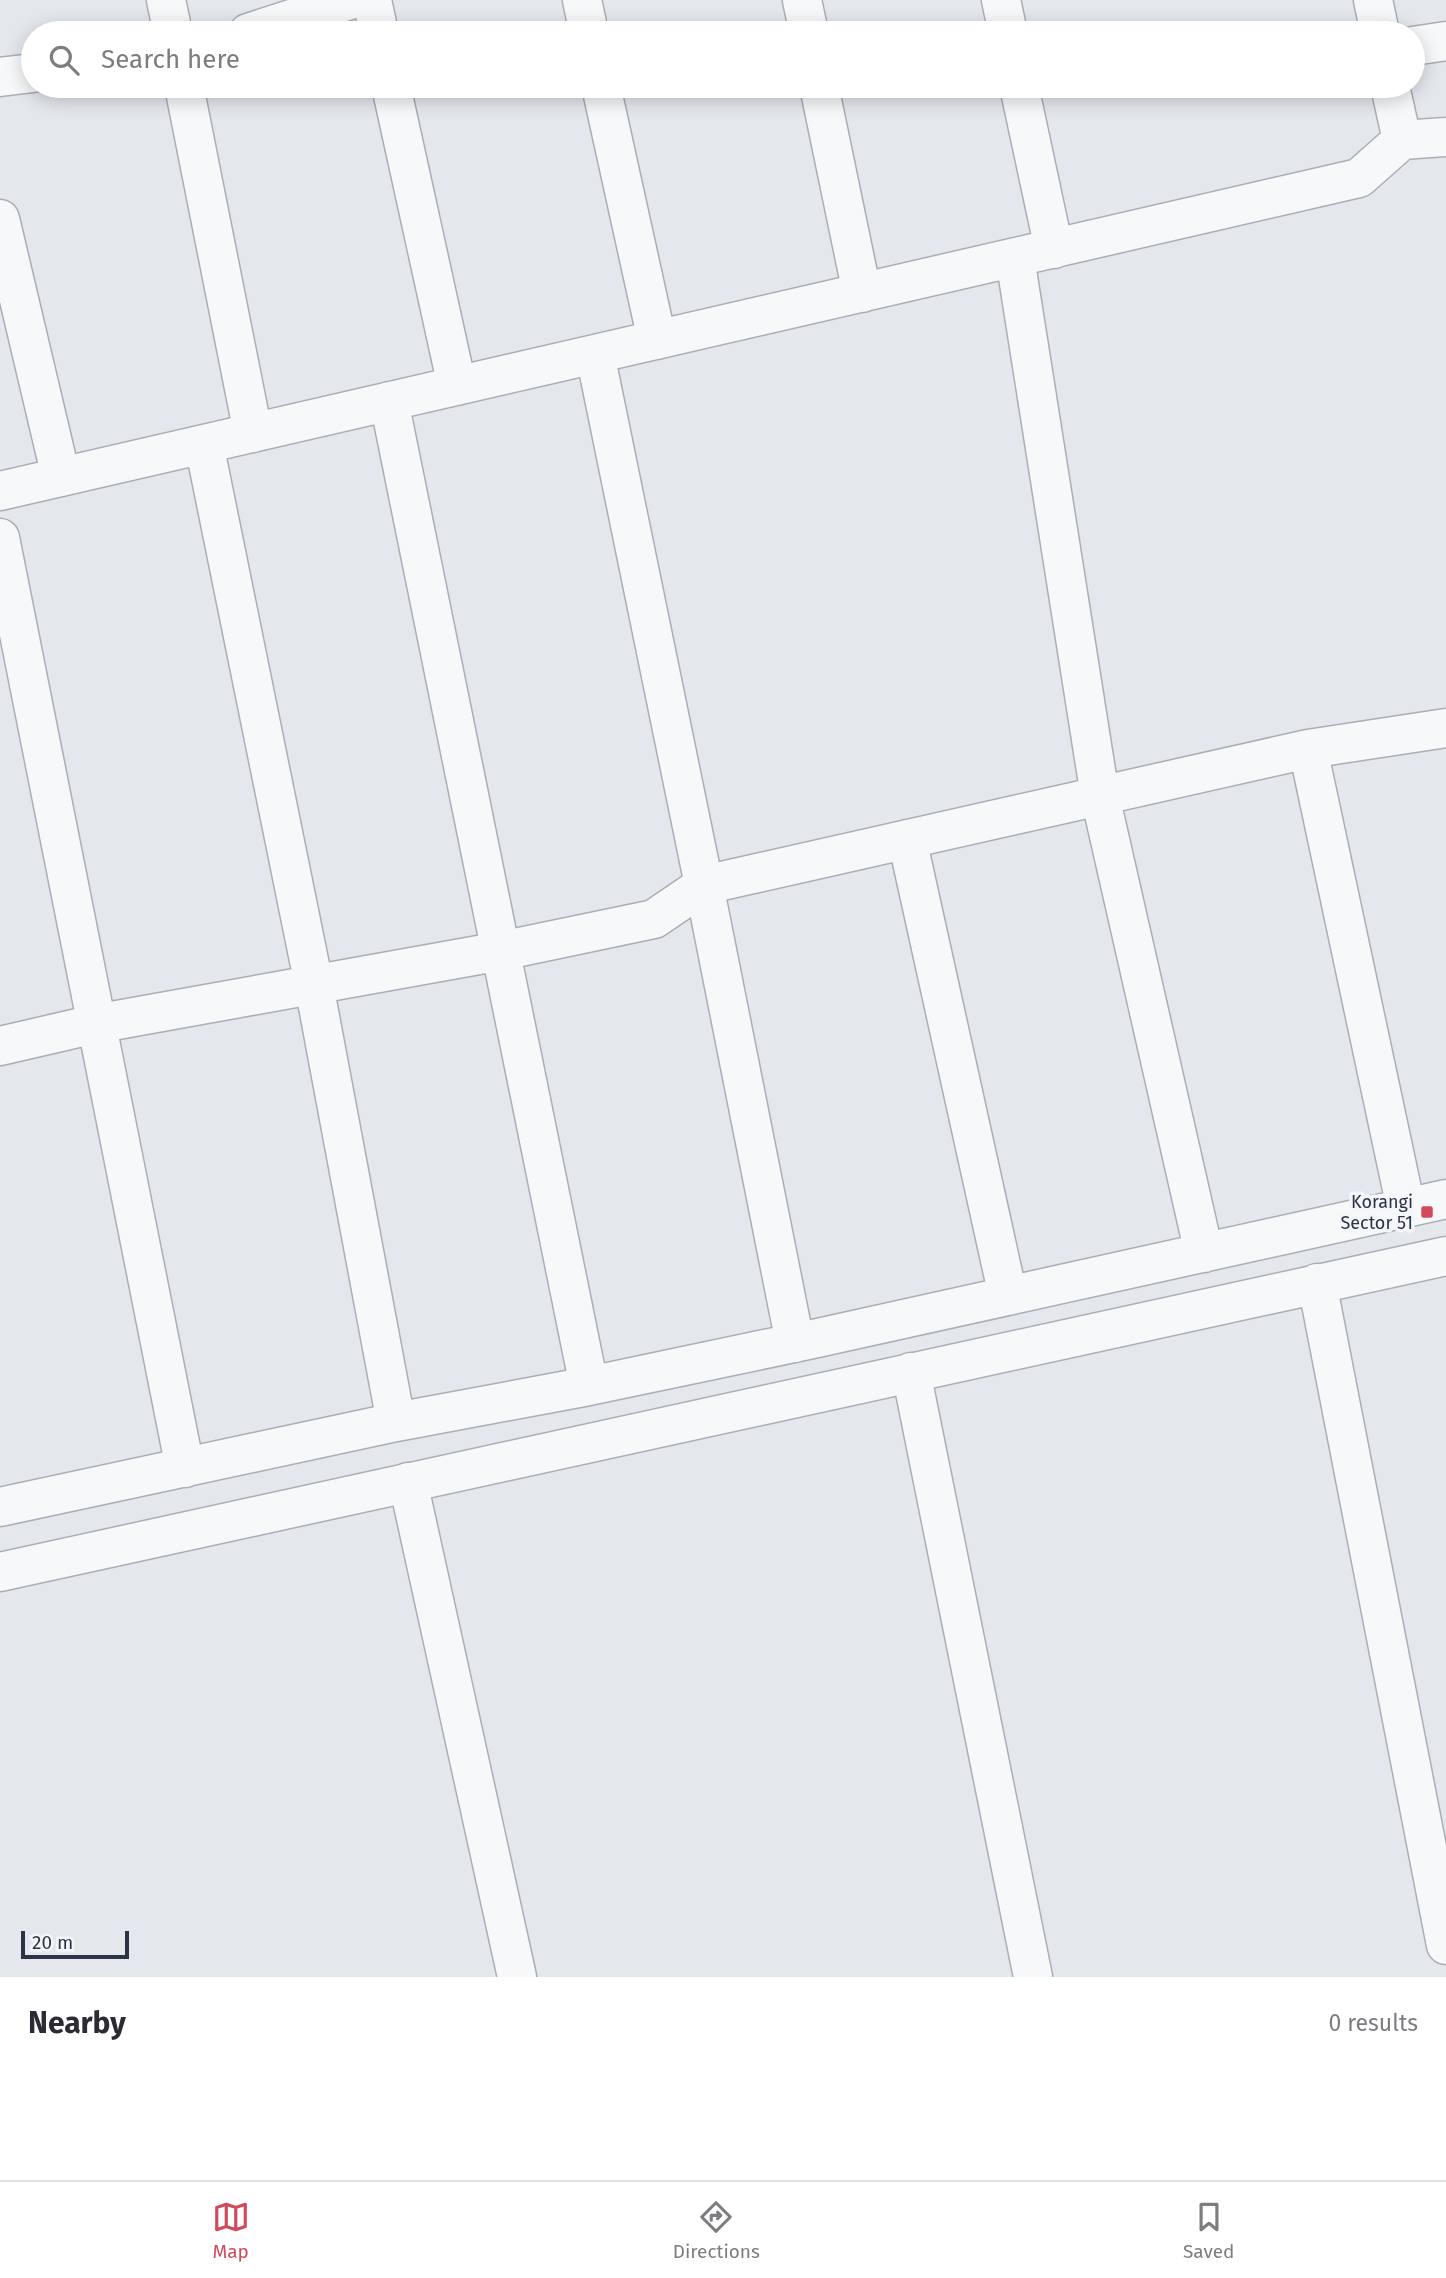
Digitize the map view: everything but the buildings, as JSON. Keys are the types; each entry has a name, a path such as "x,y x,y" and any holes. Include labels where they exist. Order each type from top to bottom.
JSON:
{"street":[{"path":"166,0 170,21"},
{"path":"285,21 350,0"},
{"path":"372,0 376,21"},
{"path":"582,0 586,21"},
{"path":"802,0 806,21"},
{"path":"1001,0 1005,21"},
{"path":"1373,0 1377,21"},
{"path":"1425,44 1446,41"},
{"path":"0,77 21,74"},
{"path":"186,98 253,433"},
{"path":"394,98 457,386"},
{"path":"604,98 657,340"},
{"path":"821,98 862,293"},
{"path":"1022,98 1054,249"},
{"path":"1393,98 1402,140"},
{"path":"0,491 1359,178 1402,140 1446,137"},
{"path":"0,219 61,477"},
{"path":"1015,258 1100,796 1204,1253"},
{"path":"595,354 795,1343"},
{"path":"389,401 589,1386"},
{"path":"204,444 314,985 396,1422"},
{"path":"0,538 185,1468"},
{"path":"0,1046 95,1024 501,951 654,919 704,885 1308,749 1446,728"},
{"path":"1308,749 1406,1208"},
{"path":"907,839 1008,1296"},
{"path":"0,1507 396,1422 589,1386 795,1343 1446,1199"},
{"path":"0,1572 1446,1256"},
{"path":"1317,1283 1446,1945"},
{"path":"911,1372 1033,1977"},
{"path":"408,1482 517,1977"}],"place":[{"name":"Korangi Sector 51","path":"1427,1212"}]}
